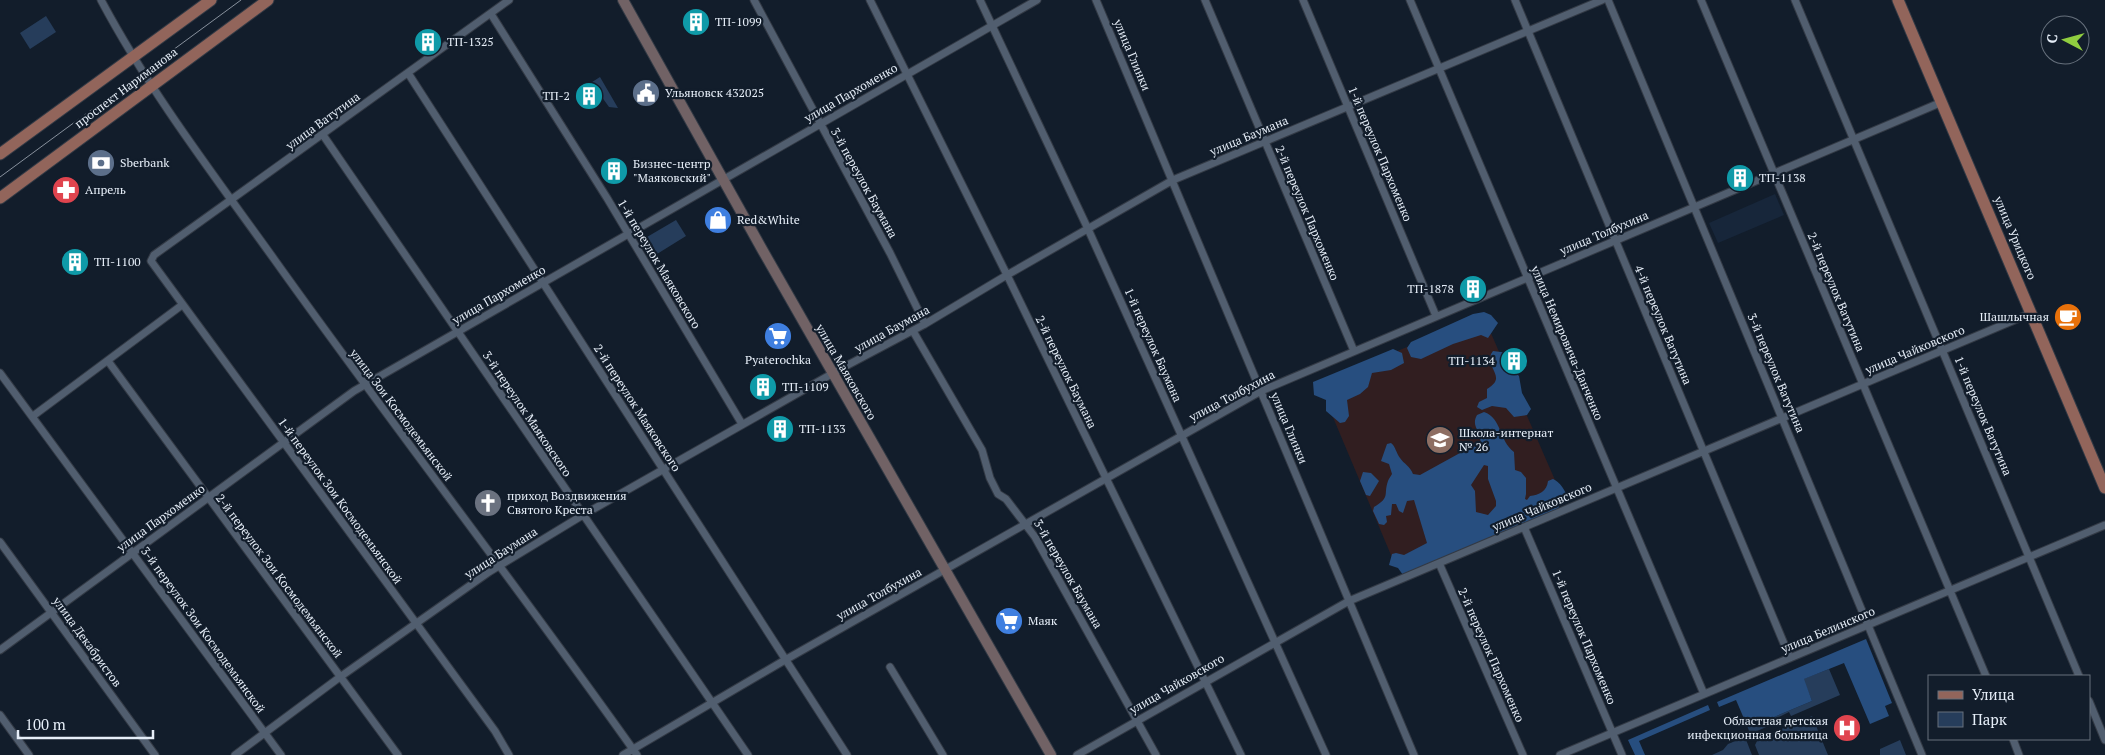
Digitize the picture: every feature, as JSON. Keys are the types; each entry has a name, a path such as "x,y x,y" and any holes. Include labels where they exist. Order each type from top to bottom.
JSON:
{"main road":[{"name":"проспект Нариманова","path":"0,154 211,0"},
{"name":"проспект Нариманова","path":"0,198 268,0"},
{"name":"улица Урицкого","path":"1898,0 2105,488"}],"street":[{"name":"улица Зои Космодемьянской","path":"101,0 132,57 151,86 364,385 500,566 637,755"},
{"name":"улица Ватутина","path":"151,261 154,255 509,0"},
{"name":"улица Маяковского","path":"623,0 832,374 1051,755"},
{"name":"3-й переулок Баумана","path":"754,0 890,253 925,324"},
{"name":"2-й переулок Баумана","path":"870,0 1007,275 1241,755"},
{"name":"1-й переулок Баумана","path":"980,0 1088,229 1326,755"},
{"name":"улица Пархоменко","path":"0,650 51,611 364,385 1037,0"},
{"name":"улица Глинки","path":"1096,0 1414,755"},
{"name":"2-й переулок Пархоменко","path":"1205,0 1354,351"},
{"name":"1-й переулок Пархоменко","path":"1303,0 1436,316"},
{"name":"улица Немировича-Данченко","path":"1410,0 1704,694"},
{"name":"4-й переулок Ватутина","path":"1515,0 1790,658"},
{"name":"улица Баумана","path":"235,755 415,624 500,566 582,515 742,424 913,331 1173,180 1602,0"},
{"name":"3-й переулок Ватутина","path":"1608,0 1922,755"},
{"name":"2-й переулок Ватутина","path":"1701,0 1986,675"},
{"name":"1-й переулок Ватутина","path":"1795,0 2079,675"},
{"name":"1-й переулок Маяковского","path":"491,14 628,233 742,424"},
{"name":"2-й переулок Маяковского","path":"408,73 847,755"},
{"name":"улица Толбухина","path":"623,755 785,660 1261,390 1942,102"},
{"name":"3-й переулок Маяковского","path":"323,135 748,755"},
{"name":"1-й переулок Зои Космодемьянской","path":"151,261 415,624 496,731 510,755"},
{"path":"33,416 182,305"},
{"name":"улица Чайковского","path":"1077,755 1349,601 2031,313"},
{"name":"3-й переулок Баумана","path":"913,331 982,450 990,478 998,494 1006,499 1026,524 1156,755"},
{"name":"2-й переулок Зои Космодемьянской","path":"108,361 398,755"},
{"name":"3-й переулок Зои Космодемьянской","path":"0,373 281,755"},
{"name":"улица Белинского","path":"1560,755 2105,525"},
{"name":"1-й переулок Пархоменко","path":"1524,527 1622,755"},
{"name":"улица Декабристов","path":"0,542 155,755"},
{"name":"2-й переулок Пархоменко","path":"1438,563 1523,755"},
{"path":"890,667 943,755"},
{"path":"2090,703 2105,740"},
{"path":"0,715 29,755"},
{"path":"2013,740 2019,755"}],"shaded area":[{"path":"1775,194 1784,215 1718,243 1709,223"},
{"path":"1484,312 1491,315 1498,323 1488,338 1481,335 1453,344 1421,359 1411,357 1407,348 1411,342 1473,314"},
{"name":"Школа-интернат № 26","path":"1483,315 1562,496 1396,567 1319,384"},
{"path":"1393,349 1402,353 1404,363 1391,370 1372,373 1368,387 1360,394 1347,400 1349,416 1345,422 1340,423 1326,411 1326,400 1314,395 1313,382"},
{"path":"1493,351 1509,353 1509,366 1519,376 1522,393 1531,409 1527,415 1514,417 1506,408 1492,406 1482,410 1477,407 1479,402 1487,398 1487,389 1495,381 1496,377 1490,360"},
{"path":"1484,412 1494,419 1509,447 1514,452 1515,470 1521,472 1526,478 1525,499 1527,500 1530,496 1542,492 1548,481 1553,479 1562,487 1567,498 1561,502 1558,509 1403,575 1398,568 1389,565 1392,554 1404,555 1427,543 1414,500 1407,501 1403,513 1399,511 1396,504 1392,504 1391,515 1386,516 1387,522 1384,525 1379,524 1373,511 1374,507 1385,498 1388,481 1392,474 1389,464 1381,461 1387,444 1391,443 1393,445 1413,474 1420,475 1469,448 1480,445 1480,437 1475,423 1477,415","holes":["1484,465 1488,466 1488,479 1496,501 1496,506 1488,515 1476,512 1475,491 1471,485"]},
{"path":"1363,472 1371,473 1379,481 1370,496 1366,495 1360,481"},
{"path":"1866,639 1892,703 1885,706 1889,716 1870,724 1844,663 1804,679 1812,701 1748,728 1736,700 1719,707 1717,702"},
{"path":"1708,705 1710,710 1639,741 1645,755 1635,755 1628,740"}],"green space":[{"path":"46,16 56,32 30,49 20,33"},
{"path":"600,77 618,108 609,107 599,93 595,95 589,84"},
{"path":"676,220 686,236 657,254 647,237"},
{"path":"1829,669 1840,695 1791,716 1789,712 1777,718 1778,722 1750,734 1748,728 1812,701 1803,679"},
{"path":"1812,716 1828,755 1759,755 1755,745 1758,739"},
{"path":"1745,737 1752,755 1712,755 1723,750 1728,744"},
{"path":"1900,740 1906,755 1880,755 1880,749"}],"tram line":[{"path":"0,177 241,0"}],"place":[{"name":"ТП-1099","path":"696,22"},
{"name":"ТП-1325","path":"428,42"},
{"name":"Ульяновск 432025","path":"646,93"},
{"name":"ТП-2","path":"589,96"},
{"name":"Sberbank","path":"101,163"},
{"name":"Бизнес-центр \"Маяковский\"","path":"614,171"},
{"name":"ТП-1138","path":"1740,178"},
{"name":"Апрель","path":"66,190"},
{"name":"Red&White","path":"718,220"},
{"name":"ТП-1100","path":"75,262"},
{"name":"ТП-1878","path":"1473,289"},
{"name":"Шашлычная","path":"2068,317"},
{"name":"Pyaterochka","path":"778,336"},
{"name":"ТП-1134","path":"1514,361"},
{"name":"ТП-1109","path":"763,387"},
{"name":"ТП-1133","path":"780,429"},
{"name":"Школа-интернат № 26","path":"1440,440"},
{"name":"приход Воздвижения Святого Креста","path":"488,503"},
{"name":"Маяк","path":"1009,621"},
{"name":"Областная детская инфекционная больница","path":"1847,728"}]}
